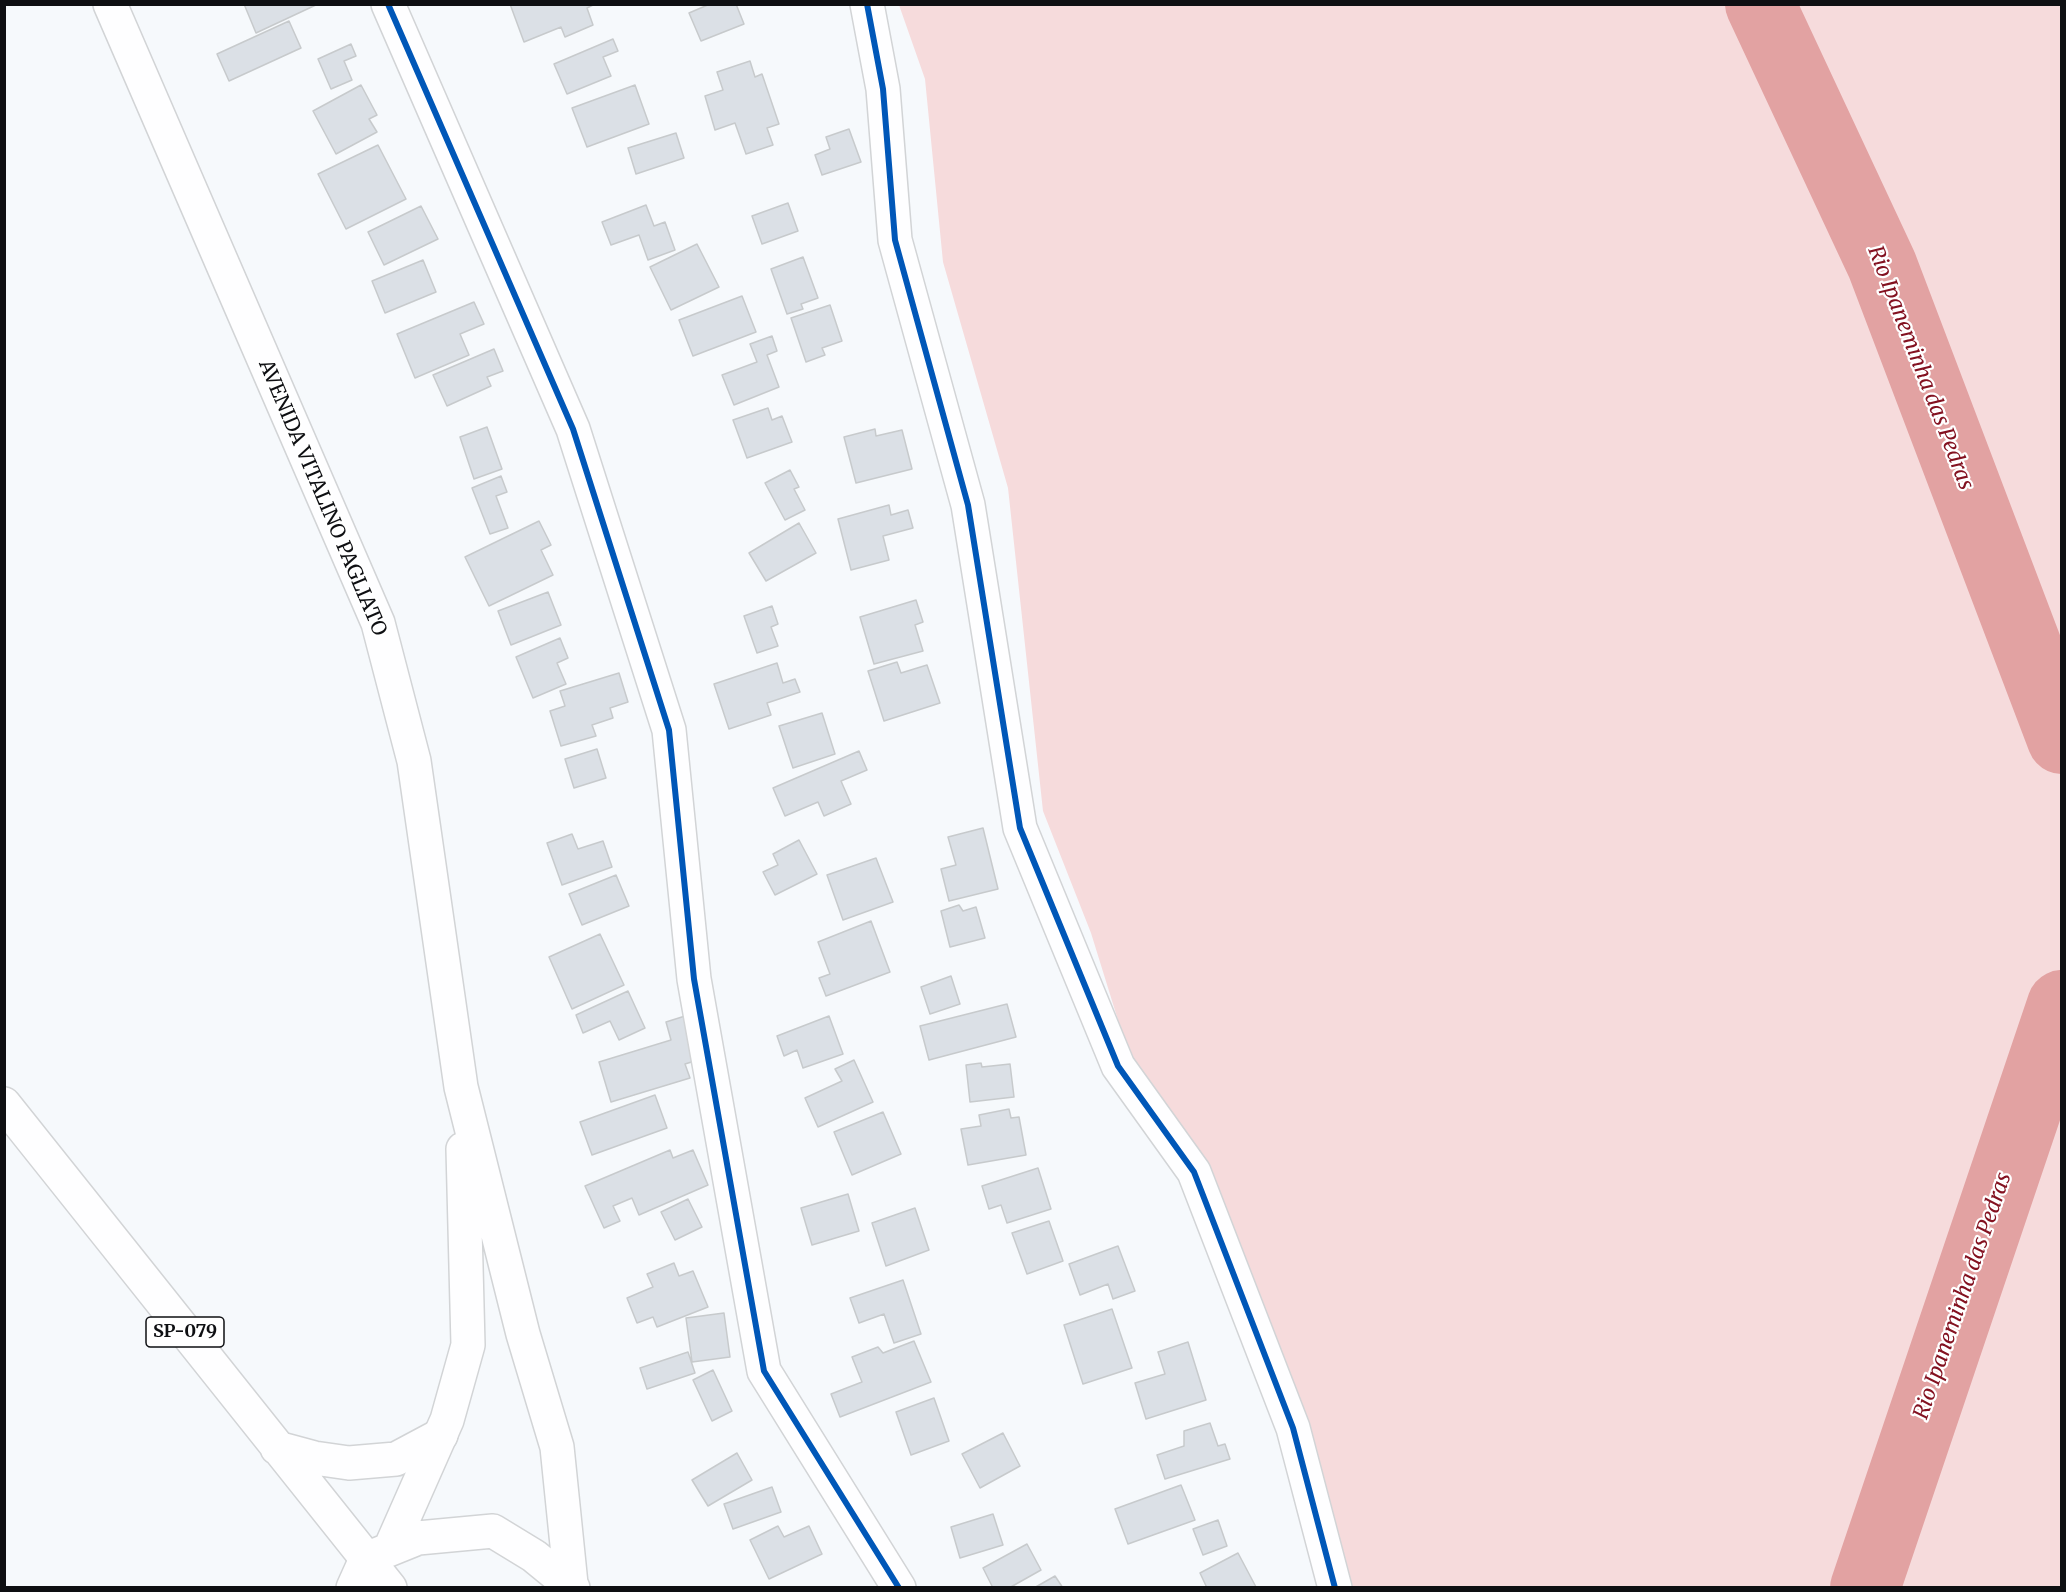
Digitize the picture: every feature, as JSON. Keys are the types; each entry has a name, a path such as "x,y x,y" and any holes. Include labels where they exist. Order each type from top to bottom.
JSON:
{"street":[{"name":"AVENIDA VITALINO PAGLIATO","path":"110,4 378,622 414,761 462,1087"},
{"path":"388,4 573,429 669,730 694,979 764,1371 899,1587"},
{"path":"867,4 883,89 895,240 968,505 1020,828 1118,1066 1194,1172 1293,1428 1335,1587"},
{"path":"370,1565 441,1436 468,1345 462,1087"},
{"path":"462,1087 523,1334 557,1447 572,1586"},
{"name":"SP-079","path":"4,1104 370,1565 390,1587"},
{"path":"277,1448 314,1458 349,1463 396,1458 441,1436"},
{"path":"370,1565 417,1538 493,1531 534,1556 572,1586"}],"shaded area":[{"path":"899,5 2061,5 2061,1587 1335,1587 1293,1428 1131,1062 1091,933 1043,811 1008,488 943,262 925,79"}],"building":[{"path":"244,4 318,4 256,33"},
{"path":"510,4 595,4 587,8 593,25 565,37 561,27 524,42"},
{"path":"710,4 736,4 744,24 701,41 689,13"},
{"path":"289,21 301,48 229,81 217,54"},
{"path":"613,39 618,51 603,57 611,76 567,94 554,64"},
{"path":"351,44 356,56 344,61 352,80 331,89 318,59"},
{"path":"750,61 755,77 762,74 779,124 767,128 773,145 746,154 735,123 715,130 705,96 723,90 717,72"},
{"path":"361,85 377,115 369,119 377,132 336,154 313,111"},
{"path":"635,85 649,124 587,147 572,108"},
{"path":"849,129 861,162 822,175 815,155 830,149 826,137"},
{"path":"676,133 684,158 636,174 628,148"},
{"path":"378,145 406,199 346,229 318,174"},
{"path":"788,203 798,231 762,244 752,216"},
{"path":"646,205 654,226 665,222 675,250 648,260 639,235 611,245 602,222"},
{"path":"421,206 438,239 384,265 368,232"},
{"path":"697,244 719,287 671,310 650,267"},
{"path":"803,257 818,298 801,304 803,309 787,314 771,269"},
{"path":"423,260 436,292 385,313 372,281"},
{"path":"742,296 756,332 693,356 679,320"},
{"path":"474,302 484,324 460,334 469,355 415,378 397,334"},
{"path":"830,305 842,341 822,348 825,355 806,362 791,318"},
{"path":"772,336 777,351 767,355 779,387 734,405 722,375 757,362 750,344"},
{"path":"494,349 503,371 487,377 491,386 447,406 433,375"},
{"path":"768,408 772,420 782,416 792,442 747,458 733,420"},
{"path":"487,427 502,469 474,479 460,437"},
{"path":"875,429 876,436 902,430 912,469 856,483 844,437"},
{"path":"790,470 799,487 794,489 805,510 785,520 765,483"},
{"path":"501,476 507,492 496,496 508,528 490,534 472,488"},
{"path":"889,505 891,515 908,510 913,528 883,536 889,560 851,570 838,519"},
{"path":"539,521 551,545 541,550 553,575 489,606 465,557"},
{"path":"799,523 816,553 766,581 749,553"},
{"path":"548,592 561,625 511,645 498,611"},
{"path":"916,600 923,622 915,625 923,651 874,664 860,617"},
{"path":"772,606 778,624 771,627 778,646 757,653 744,616"},
{"path":"560,638 568,658 557,663 566,684 533,698 516,657"},
{"path":"897,662 901,673 927,665 940,703 884,721 868,671"},
{"path":"777,663 783,683 795,679 800,692 767,703 771,715 729,729 714,684"},
{"path":"619,673 628,702 610,708 613,718 592,725 596,736 561,746 550,711 565,706 560,691"},
{"path":"822,713 835,754 793,768 779,726"},
{"path":"597,749 606,778 574,788 565,759"},
{"path":"859,751 867,770 841,781 851,804 824,816 818,802 785,816 773,788"},
{"path":"983,828 998,889 949,901 941,869 956,865 948,837"},
{"path":"572,834 578,849 603,841 612,867 562,885 547,843"},
{"path":"799,840 817,874 775,895 763,872 778,865 773,854"},
{"path":"876,858 893,902 843,920 827,875"},
{"path":"616,875 629,906 582,925 569,894"},
{"path":"959,905 963,911 976,907 985,938 950,947 941,911"},
{"path":"871,921 890,972 826,996 819,978 830,974 818,942"},
{"path":"600,934 624,985 572,1009 549,957"},
{"path":"951,976 960,1004 930,1014 921,987"},
{"path":"628,991 645,1028 619,1040 610,1021 583,1033 576,1015"},
{"path":"1007,1004 1016,1037 929,1060 920,1026"},
{"path":"685,1016 698,1060 685,1064 690,1078 611,1102 599,1062 671,1040 666,1022"},
{"path":"829,1016 843,1054 803,1068 797,1050 784,1056 777,1036"},
{"path":"854,1060 873,1102 818,1127 805,1098 842,1081 835,1069"},
{"path":"981,1063 982,1067 1010,1064 1014,1097 970,1102 966,1065"},
{"path":"655,1095 667,1128 592,1155 580,1122"},
{"path":"1009,1109 1011,1118 1019,1117 1026,1155 968,1165 961,1129 981,1126 979,1115"},
{"path":"883,1112 901,1154 852,1175 834,1132"},
{"path":"670,1150 673,1158 693,1150 708,1185 639,1215 632,1198 613,1206 620,1221 604,1228 585,1186"},
{"path":"1038,1168 1051,1209 1007,1223 1001,1205 989,1209 982,1186"},
{"path":"848,1194 859,1231 812,1245 801,1208"},
{"path":"688,1199 702,1227 675,1240 661,1212"},
{"path":"915,1208 929,1250 886,1266 872,1223"},
{"path":"1049,1221 1063,1261 1027,1274 1012,1233"},
{"path":"1118,1246 1135,1291 1113,1299 1108,1284 1080,1295 1069,1264"},
{"path":"674,1263 679,1276 693,1271 708,1307 657,1327 653,1317 637,1323 627,1298 653,1287 647,1274"},
{"path":"903,1280 921,1334 894,1343 884,1314 859,1323 850,1298"},
{"path":"1112,1309 1132,1368 1083,1384 1064,1325"},
{"path":"724,1313 730,1357 692,1362 686,1318"},
{"path":"914,1341 931,1382 840,1417 831,1394 862,1382 852,1357 878,1347 883,1353"},
{"path":"1188,1342 1206,1400 1146,1419 1135,1383 1165,1374 1158,1352"},
{"path":"688,1352 695,1373 647,1389 640,1368"},
{"path":"713,1370 732,1411 712,1421 693,1380"},
{"path":"934,1398 949,1441 911,1455 896,1412"},
{"path":"1210,1423 1218,1446 1225,1444 1230,1459 1165,1479 1157,1455 1184,1446 1184,1431"},
{"path":"1003,1433 1020,1466 980,1488 962,1454"},
{"path":"737,1453 752,1480 708,1506 692,1480"},
{"path":"1181,1485 1195,1520 1128,1544 1115,1509"},
{"path":"772,1487 781,1512 733,1529 724,1504"},
{"path":"993,1514 1003,1545 960,1558 951,1527"},
{"path":"1218,1520 1227,1546 1203,1555 1193,1529"},
{"path":"778,1526 784,1537 809,1526 822,1554 769,1579 750,1540"},
{"path":"1027,1544 1041,1570 1009,1588 993,1588 983,1568"},
{"path":"1238,1553 1256,1587 1207,1588 1200,1573"},
{"path":"1055,1576 1063,1588 1034,1588"}],"waterway":[{"name":"Rio Ipaneminha das Pedras","path":"1760,4 1882,265 2062,739"},
{"name":"Rio Ipaneminha das Pedras","path":"1865,1588 2062,1005"}],"cycle path":[{"path":"388,4 573,429 669,730 694,979 764,1371 899,1588"},
{"path":"867,4 883,89 895,240 968,505 1020,828 1118,1066 1194,1172 1293,1428 1335,1588"}]}
